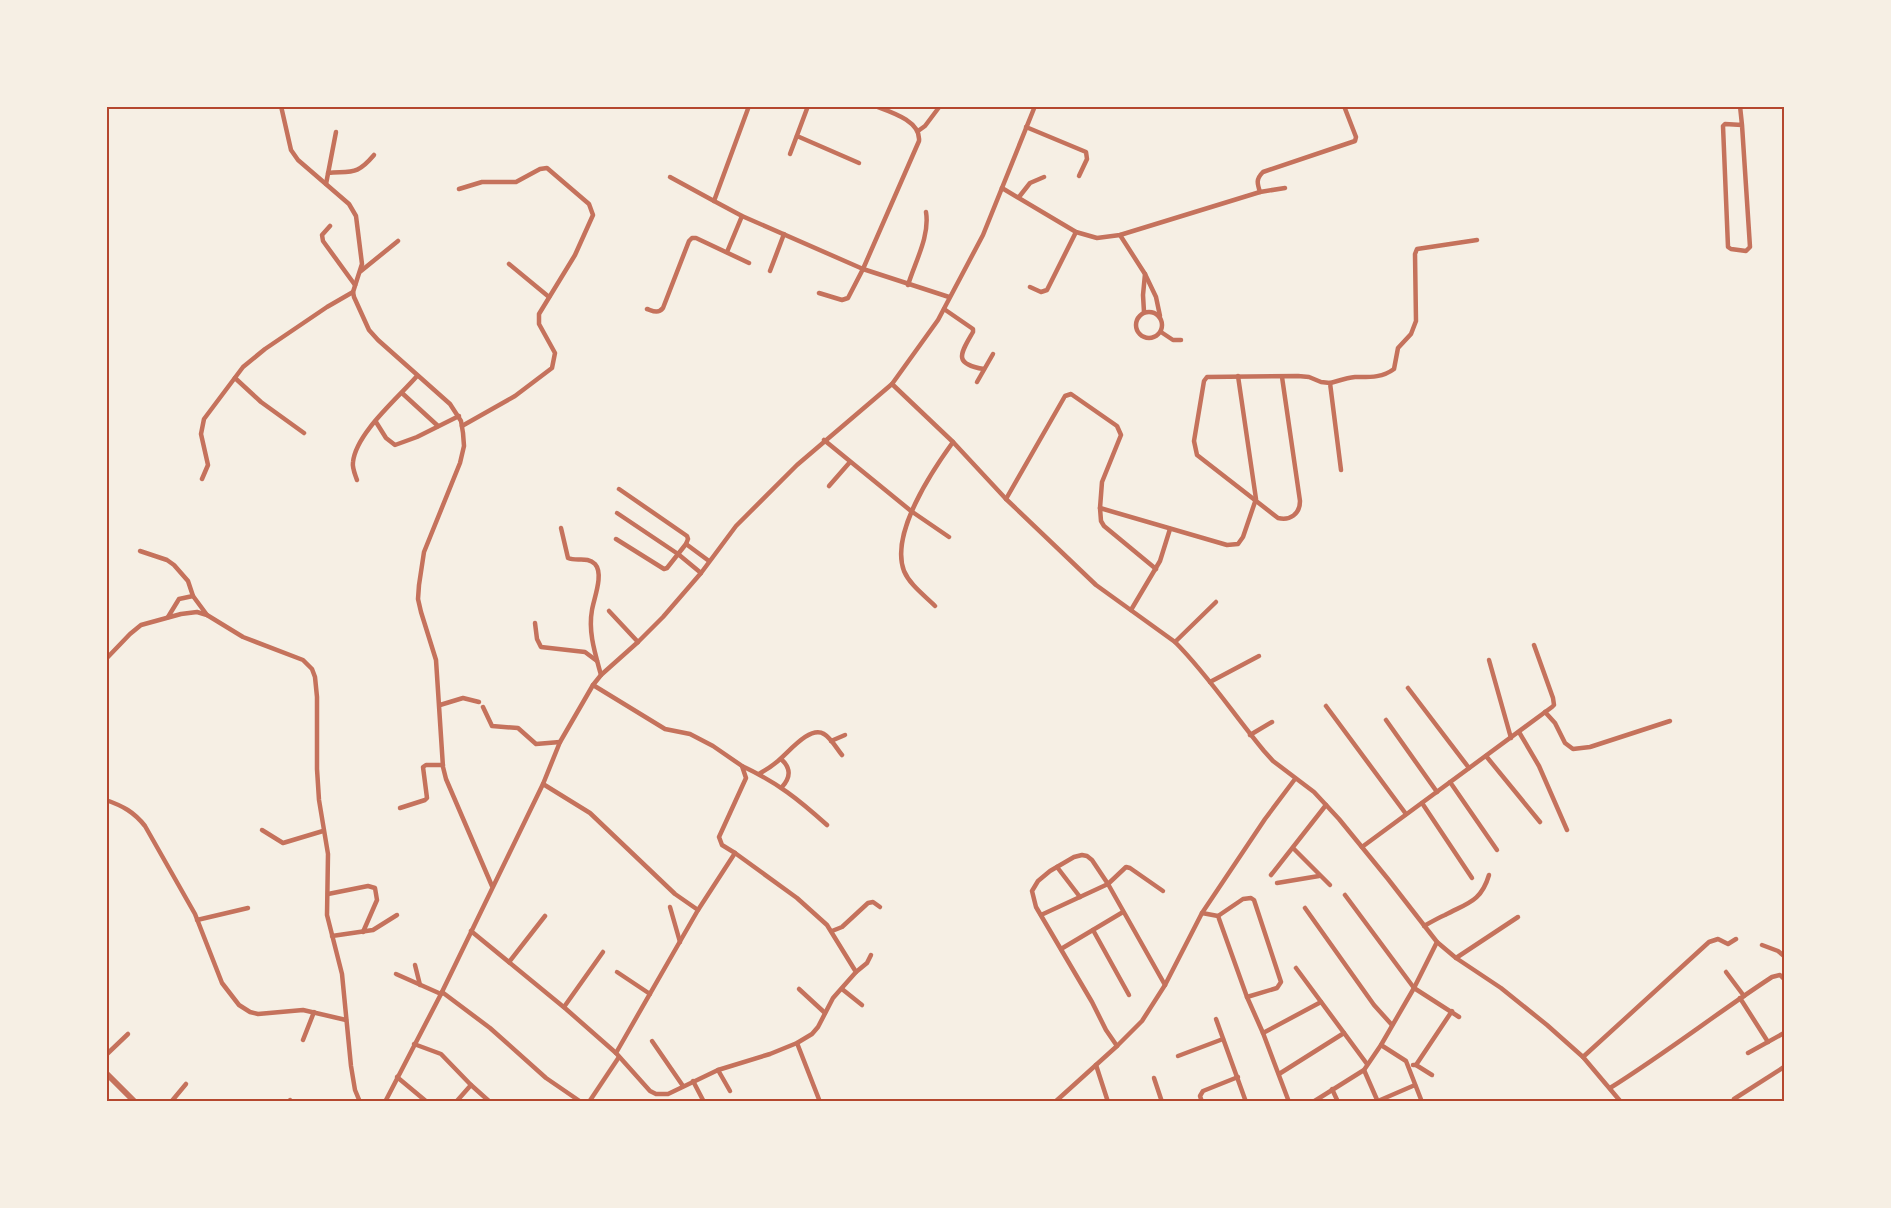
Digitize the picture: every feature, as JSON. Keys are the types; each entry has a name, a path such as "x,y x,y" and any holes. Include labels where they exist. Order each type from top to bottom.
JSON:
{"street":[{"path":"281,106 291,150 298,160 349,204 354,211 361,255 361,271 353,292 356,305 369,330 450,404 459,416 462,426 464,446 460,463 424,552 418,599 436,660 443,765 446,779 492,886"},
{"path":"714,201 749,106"},
{"path":"790,154 808,106"},
{"path":"819,293 846,300 863,269 920,137 911,124 875,106"},
{"path":"918,131 933,118 940,106"},
{"path":"385,1101 441,993 543,784 560,742 593,685 663,617 701,573 736,526 824,440 892,384 938,320 983,235 1035,106"},
{"path":"1260,192 1257,183 1263,172 1355,141 1356,137 1344,106"},
{"path":"1740,106 1742,125 1750,247 1746,251 1728,247 1723,126 1725,124 1742,125"},
{"path":"1026,127 1086,152 1087,159 1079,176"},
{"path":"326,184 336,132"},
{"path":"797,135 859,163"},
{"path":"328,173 359,169 364,167 374,155"},
{"path":"459,189 482,182 516,182 540,169 547,168 589,204 593,214 575,255 541,309 538,319 555,353 552,368 515,396 462,426"},
{"path":"670,177 742,216 863,269 949,297"},
{"path":"1019,197 1030,183 1044,177"},
{"path":"1002,188 1076,232 1096,238 1120,235 1260,192 1285,188"},
{"path":"908,285 925,238 926,212"},
{"path":"727,252 742,216"},
{"path":"330,226 322,235 323,241 355,285"},
{"path":"1030,287 1043,292 1047,290 1076,232"},
{"path":"770,271 784,234"},
{"path":"1120,235 1145,274 1156,297 1163,324 1161,332 1154,338 1146,338 1138,333 1135,325 1138,317 1144,312 1153,311 1160,316"},
{"path":"647,309 654,312 661,311 663,308 690,239 696,238 749,263"},
{"path":"1282,377 1300,508 1293,516 1282,519 1201,459 1194,446 1204,379 1209,376 1304,376 1321,382 1330,382 1387,374 1394,369 1398,348 1411,334 1416,321 1415,254 1417,249 1477,240"},
{"path":"361,271 398,241"},
{"path":"509,264 549,297"},
{"path":"1144,312 1145,274"},
{"path":"202,479 208,465 201,434 204,419 243,367 265,349 353,292"},
{"path":"944,309 973,329 961,351 962,357 967,364 984,369"},
{"path":"1161,332 1173,340 1181,340"},
{"path":"977,382 993,354"},
{"path":"357,480 352,467 362,436 417,376"},
{"path":"1100,508 1235,546 1240,542 1256,500 1238,376"},
{"path":"235,378 261,402 304,433"},
{"path":"1330,382 1341,470"},
{"path":"892,384 953,442 1006,499 1096,585 1175,642 1199,668 1250,735 1273,761 1314,792 1326,805 1437,942 1456,958 1501,987 1547,1025 1583,1057 1621,1101"},
{"path":"402,393 438,426"},
{"path":"1006,499 1065,396 1071,394 1117,426 1121,435 1102,482 1101,521 1156,569"},
{"path":"376,422 386,438 396,445 459,416"},
{"path":"824,440 911,511 949,537"},
{"path":"935,606 909,580 901,557 911,511 939,461 953,442"},
{"path":"829,486 850,462"},
{"path":"616,538 664,569 688,539 687,536 619,489"},
{"path":"617,513 678,554 701,573"},
{"path":"561,528 568,558 590,561 597,568 598,576 590,625 601,675"},
{"path":"1131,610 1163,555 1170,529"},
{"path":"686,544 709,561"},
{"path":"140,551 167,560 174,565 188,581 193,596 207,615"},
{"path":"168,617 179,599 193,596"},
{"path":"1175,642 1216,602"},
{"path":"609,611 638,642"},
{"path":"106,658 141,625 189,612 207,615 243,637 303,660 312,669 317,697 319,800 328,854 327,915 342,974 351,1066 355,1090 360,1101"},
{"path":"535,623 537,639 541,647 585,652 597,661"},
{"path":"1362,847 1552,707 1554,702 1534,645"},
{"path":"1210,682 1259,656"},
{"path":"1489,660 1511,738"},
{"path":"593,685 665,729 690,734 782,787 827,825"},
{"path":"1408,688 1469,768"},
{"path":"440,705 463,698 481,705 492,726 518,728 536,744 560,742"},
{"path":"1326,706 1406,814"},
{"path":"1545,712 1558,728 1565,743 1573,749 1590,747 1670,721"},
{"path":"1386,720 1437,792"},
{"path":"1250,735 1272,722"},
{"path":"1519,732 1539,766 1567,830"},
{"path":"759,774 781,759 792,746 815,733 822,733 842,755"},
{"path":"831,741 845,735"},
{"path":"1486,756 1540,822"},
{"path":"781,759 789,769 789,776 782,787"},
{"path":"400,808 427,798 422,769 424,766 443,765"},
{"path":"742,766 746,778 745,783 720,837 723,845 797,898 832,931 856,972"},
{"path":"1055,1101 1142,1022 1165,985 1203,913 1265,819 1295,779"},
{"path":"1450,782 1497,850"},
{"path":"543,784 590,813 675,894 698,910"},
{"path":"108,802 125,807 137,815 145,826 197,920 222,983 244,1010 258,1014 294,1010 314,1012 346,1020"},
{"path":"1422,803 1472,878"},
{"path":"1271,874 1326,805"},
{"path":"262,830 283,843 323,831"},
{"path":"1293,848 1330,885"},
{"path":"589,1101 698,910 735,853"},
{"path":"1117,1046 1041,915 1033,899 1033,887 1057,867 1074,857 1087,856 1108,884 1165,985"},
{"path":"1057,867 1080,897"},
{"path":"1041,915 1108,884 1126,867 1163,891"},
{"path":"1424,926 1470,904 1483,891 1489,875"},
{"path":"1277,883 1319,876"},
{"path":"328,894 368,886 375,888 377,900 363,933"},
{"path":"1345,895 1414,988 1459,1017"},
{"path":"1203,913 1218,916 1242,899 1254,900 1281,982 1277,988 1247,997"},
{"path":"832,931 842,927 868,903 873,902 880,907"},
{"path":"670,907 680,942"},
{"path":"197,920 248,908"},
{"path":"1305,908 1374,1005 1392,1025"},
{"path":"1061,949 1123,912"},
{"path":"332,936 373,930 397,915"},
{"path":"509,962 545,916"},
{"path":"1218,916 1247,997 1289,1101"},
{"path":"1456,958 1518,917"},
{"path":"1093,930 1129,995"},
{"path":"471,931 564,1007 617,1055 650,1091 656,1094 668,1094 718,1070 770,1054 812,1034 833,998 871,956"},
{"path":"1583,1057 1709,942 1718,939 1728,944 1736,939"},
{"path":"1313,1101 1364,1070 1381,1046 1437,942"},
{"path":"1762,945 1785,956"},
{"path":"564,1007 603,952"},
{"path":"415,965 420,985"},
{"path":"1296,968 1367,1064"},
{"path":"617,972 650,994"},
{"path":"1726,972 1768,1042"},
{"path":"396,974 441,993 490,1028 546,1078 581,1101"},
{"path":"1610,1088 1659,1057 1712,1016 1775,976 1780,975 1784,978"},
{"path":"799,989 825,1013"},
{"path":"842,989 862,1005"},
{"path":"1263,1033 1321,1002"},
{"path":"1416,1065 1452,1011"},
{"path":"303,1040 314,1012"},
{"path":"1216,1019 1246,1101"},
{"path":"1279,1074 1344,1033"},
{"path":"1748,1053 1785,1033"},
{"path":"106,1055 128,1034"},
{"path":"1178,1056 1223,1039"},
{"path":"652,1041 683,1086"},
{"path":"797,1043 820,1101"},
{"path":"414,1044 441,1054 490,1101"},
{"path":"1381,1046 1403,1059 1422,1101"},
{"path":"1096,1065 1108,1101"},
{"path":"1407,1065 1416,1065 1432,1075"},
{"path":"1734,1100 1785,1067"},
{"path":"718,1070 730,1091"},
{"path":"1364,1070 1378,1101 1415,1085"},
{"path":"106,1073 135,1101"},
{"path":"398,1077 427,1101"},
{"path":"1202,1101 1200,1096 1203,1091 1238,1077"},
{"path":"1154,1078 1162,1101"},
{"path":"693,1081 704,1101"},
{"path":"171,1101 186,1084"},
{"path":"456,1101 471,1084"},
{"path":"1332,1089 1338,1101"}]}
